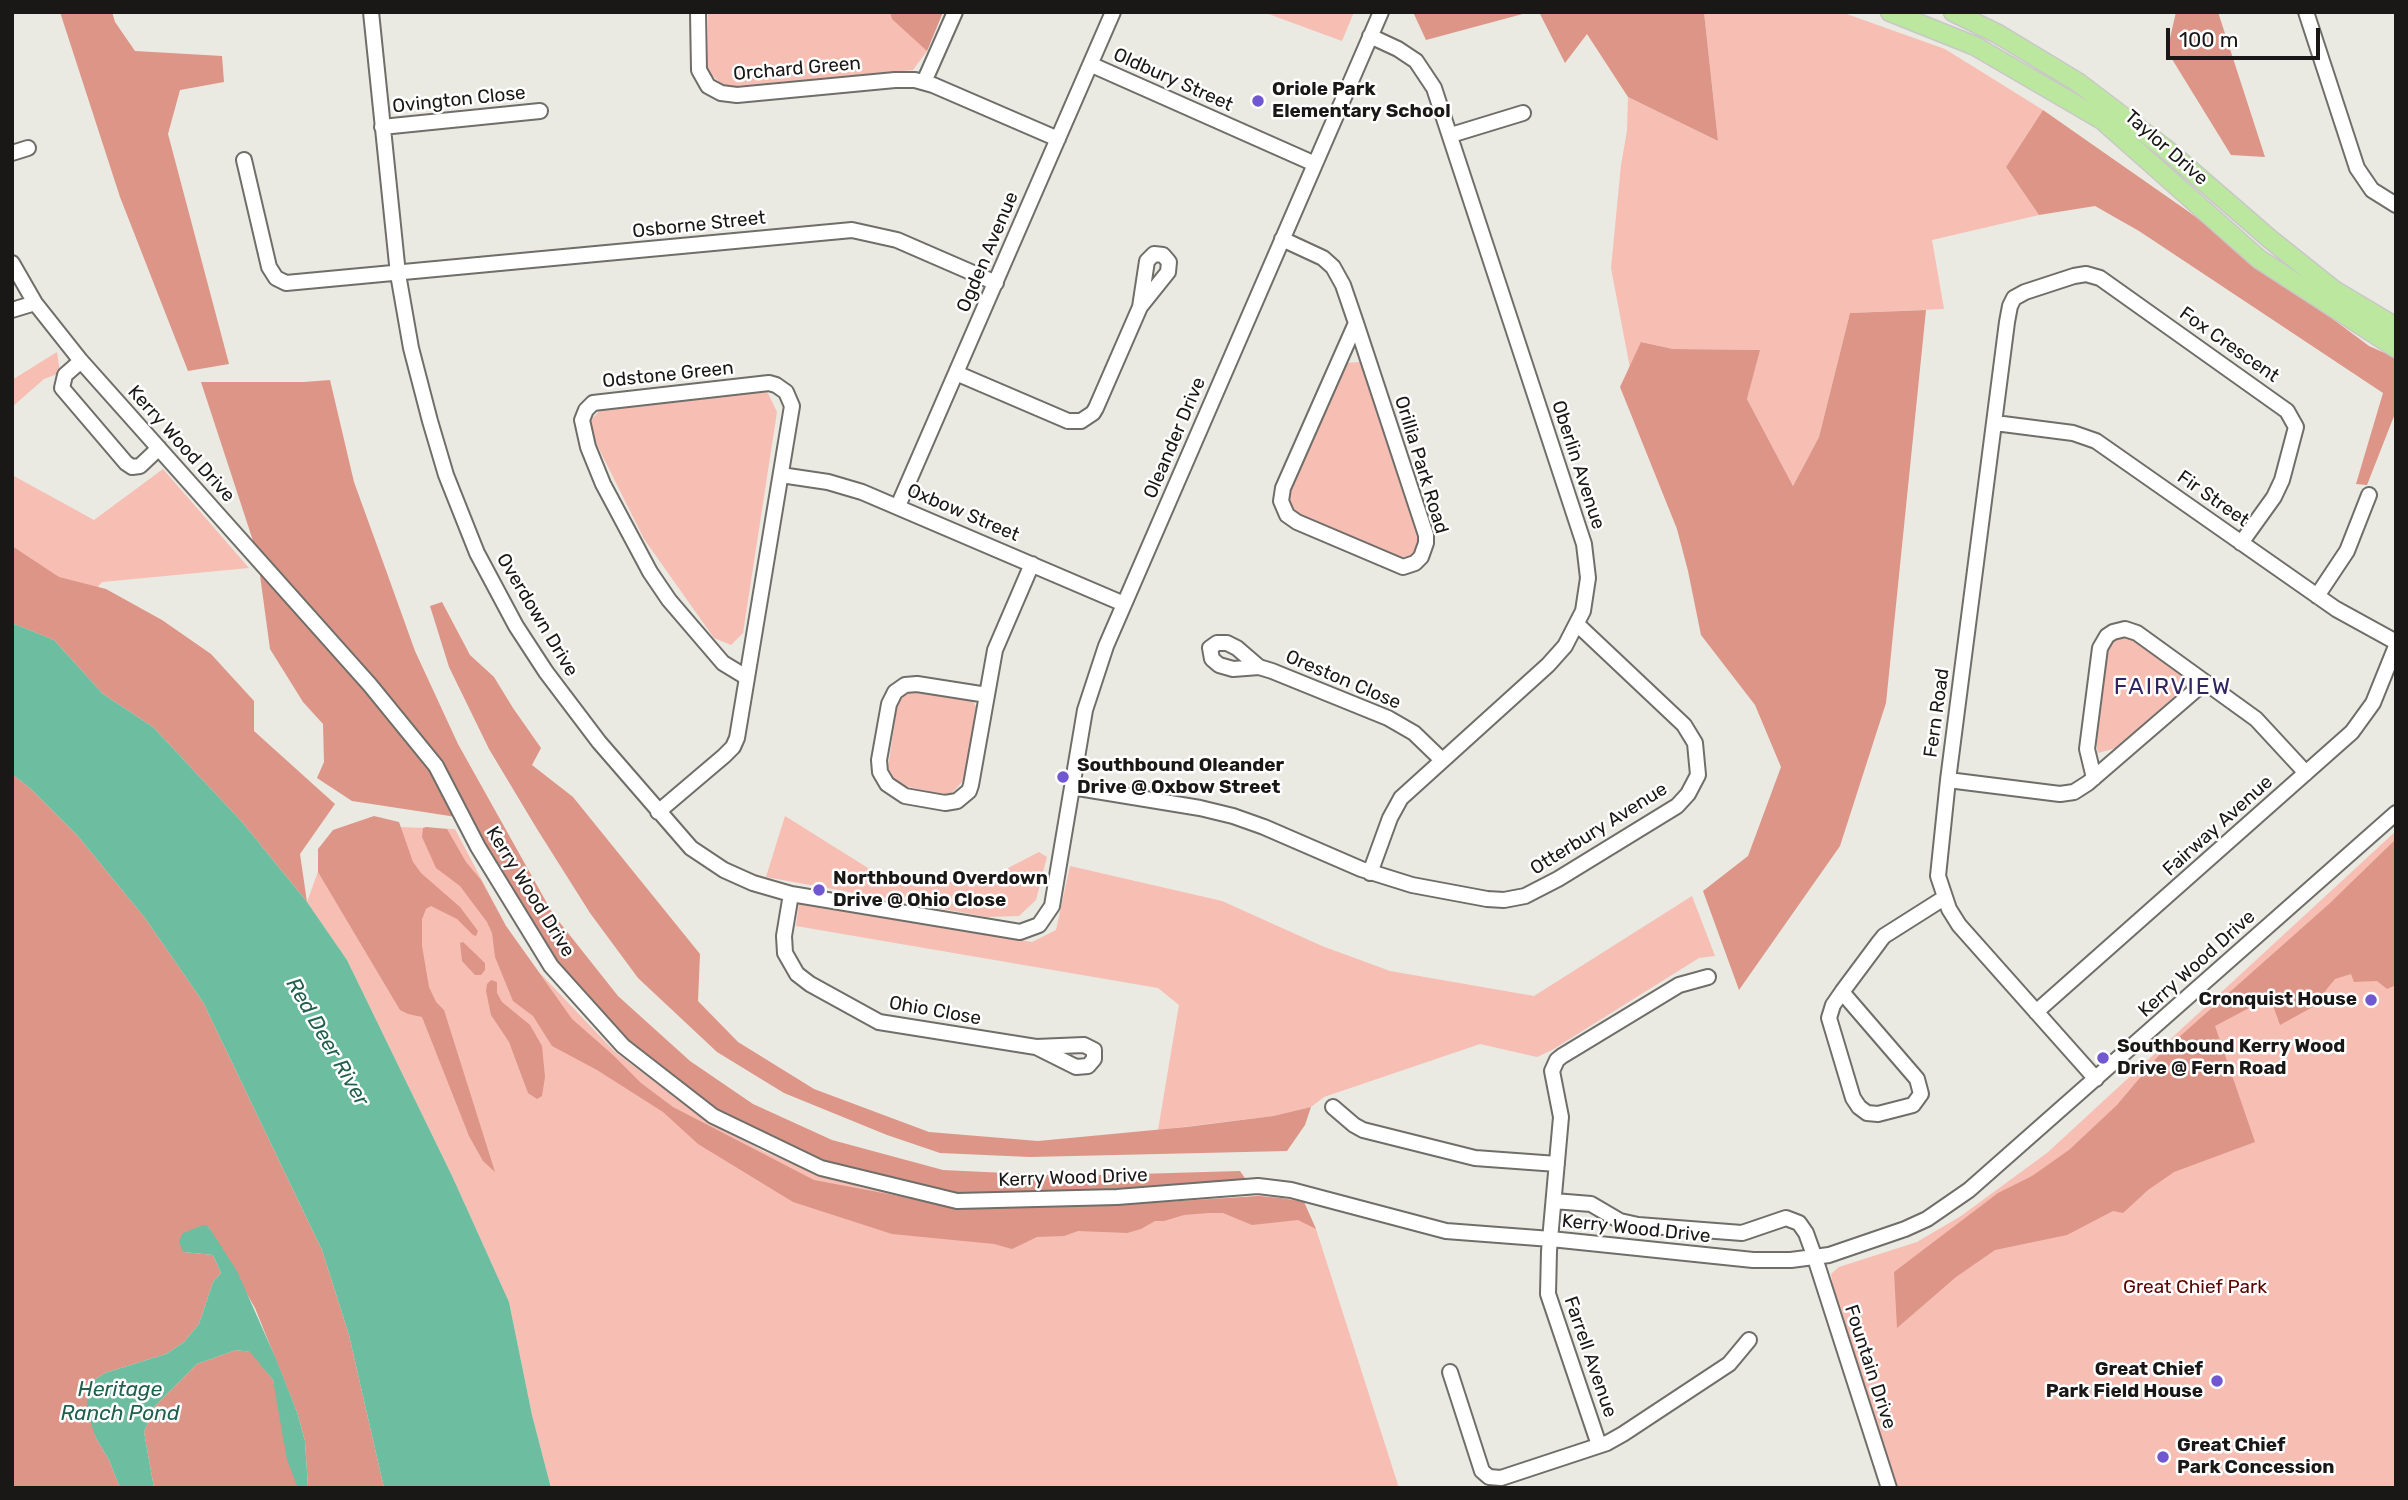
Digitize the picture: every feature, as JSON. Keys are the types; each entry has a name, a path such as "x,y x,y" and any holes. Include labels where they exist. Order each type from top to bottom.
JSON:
{"main road":[{"name":"Taylor Drive","path":"1890,12 1975,46 2102,120 2259,259 2396,348"},
{"name":"Taylor Drive","path":"1953,12 1998,34 2079,83 2166,149 2334,290 2396,327"}],"street":[{"name":"Overdown Drive","path":"371,12 398,274 411,348 446,474 477,553 516,626 546,672 599,742 691,848 724,870 753,883 791,894 1020,932 1039,925 1052,906 1054,894"},
{"name":"Orchard Green","path":"698,12 699,70 708,86 721,93 737,95 895,80 924,82 1058,139"},
{"path":"924,82 956,12"},
{"name":"Ogden Avenue","path":"898,506 1113,12"},
{"name":"Oleander Drive","path":"1054,894 1089,697 1106,646 1381,12"},
{"path":"2306,12 2357,168 2372,190 2396,205"},
{"name":"Oberlin Avenue","path":"1370,36 1408,55 1425,72 1434,88 1584,544 1588,578 1586,600 1578,625 1565,646 1398,803 1370,873"},
{"name":"Oldbury Street","path":"1092,65 1315,163"},
{"name":"Ovington Close","path":"382,127 540,111"},
{"path":"1451,135 1522,113"},
{"path":"12,153 28,148"},
{"name":"Osborne Street","path":"244,160 269,267 276,278 286,283 852,230 897,240 996,283"},
{"name":"Orillia Park Road","path":"1282,239 1317,254 1333,267 1343,285 1356,323 1426,535 1421,558 1403,567 1297,522 1287,515 1281,501 1283,488 1356,323"},
{"name":"Kerry Wood Drive","path":"12,263 35,303 81,360 370,685 436,766 478,847 551,966 623,1046 713,1116 821,1168 957,1201 1117,1197 1258,1186 1292,1190 1446,1231 1771,1261 1815,1258 1854,1248 1905,1229 1953,1202 2396,813"},
{"name":"Fox Crescent","path":"2014,298 2080,275 2100,278 2287,411 2296,427 2282,480 2274,497 2241,543"},
{"name":"Fern Road","path":"2014,298 2008,312 1938,867 1944,898 1959,925 2096,1079"},
{"path":"12,310 35,303"},
{"path":"956,373 1068,421 1081,421 1093,414 1140,307"},
{"path":"81,360 65,375 62,388 126,463 132,467 140,466 159,449"},
{"name":"Odstone Green","path":"658,812 733,747 738,732 792,406 786,392 776,384 769,383 600,400 589,406 582,420 587,447 598,473 655,579 679,613 723,663 746,677"},
{"name":"Fir Street","path":"1995,423 2073,433 2096,441 2317,596 2396,644"},
{"name":"Oxbow Street","path":"781,475 844,486 898,506 1124,604"},
{"path":"2317,596 2347,551 2369,495"},
{"path":"987,695 917,684 905,685 895,692 889,704 879,760 880,772 887,784 905,796 925,800 952,802 965,796 971,785 998,640 1031,564"},
{"name":"Otterbury Avenue","path":"1072,787 1233,816 1370,873 1412,885 1478,898 1514,898 1537,891 1677,806 1695,783 1699,767 1695,743 1690,733 1578,625"},
{"path":"2094,778 2087,744 2100,648 2107,636 2119,630 2134,632 2260,723 2306,773"},
{"name":"Fairway Avenue","path":"2036,1012 2360,724 2372,703 2396,644"},
{"name":"Oreston Close","path":"1259,667 1285,675 1398,722 1422,739 1442,760"},
{"path":"1948,780 2060,794 2074,792 2094,778 2205,682"},
{"name":"Ohio Close","path":"791,894 785,929 785,953 797,974 810,984 879,1022 1036,1048"},
{"path":"1842,992 1917,1079 1921,1094 1913,1105 1884,1113 1872,1114 1862,1110 1855,1102 1829,1018 1833,1005 1842,992 1884,936 1944,898"},
{"name":"Farrell Avenue","path":"1599,1445 1549,1300 1547,1278 1561,1117 1552,1071 1557,1060 1679,985 1708,977"},
{"path":"1333,1107 1354,1125 1376,1133 1475,1158 1557,1164"},
{"name":"Fountain Drive","path":"1554,1200 1591,1204 1620,1222 1628,1223 1742,1233 1786,1218 1793,1219 1804,1228 1889,1488"},
{"path":"1450,1372 1482,1471 1489,1476 1501,1478 1599,1445 1623,1434 1729,1364 1749,1340"}],"green space":[{"path":"708,12 943,12 927,51 913,70 725,87 708,72"},
{"path":"1263,12 1354,12 1342,41"},
{"path":"1704,12 1841,12 1945,49 2043,110 2006,167 2039,215 1932,240 1944,309 1850,313 1819,437 1793,486 1747,399 1759,350 1673,349 1642,342 1630,368 1611,268 1627,131 1628,97 1718,141"},
{"path":"57,352 60,373 44,379 12,407 12,380"},
{"path":"1360,362 1420,543 1411,555 1399,558 1294,511 1287,498 1346,363"},
{"path":"766,389 777,412 743,633 731,645 714,638 644,539 594,439 590,421 603,407"},
{"path":"163,469 249,568 102,582 54,640 12,623 12,475 94,520"},
{"path":"2129,636 2181,673 2186,686 2116,748 2098,753 2094,733 2109,646 2117,638"},
{"path":"909,692 971,698 978,710 963,781 949,796 896,784 888,767 898,701"},
{"path":"785,816 876,873 959,883 981,882 1039,852 1047,857 1036,900 1019,916 987,917 766,877"},
{"path":"369,826 455,829 506,926 539,972 615,1052 707,1121 765,1152 821,1175 865,1188 957,1207 1118,1205 1259,1196 1304,1202 1316,1229 1399,1488 551,1488 532,1415 509,1302 453,1178 347,960 307,902 324,855"},
{"name":"Great Chief Park","path":"2396,831 2396,1488 1898,1488 1831,1274 1839,1267 1917,1242 1961,1216 2047,1153"},
{"path":"1070,866 1222,901 1322,946 1390,971 1534,996 1692,896 1715,956 1699,958 1537,1057 1480,1044 1324,1097 1311,1107 1273,1116 1158,1130 1179,1005 1158,988 796,926 799,903 1032,942 1056,930"}],"shaded area":[{"path":"60,12 112,12 115,22 135,51 222,56 224,82 180,90 168,134 229,364 188,371 120,197"},
{"path":"890,12 943,12 927,51 892,19"},
{"path":"1413,12 1530,12 1426,40"},
{"path":"1539,12 1704,12 1718,141 1628,97 1587,34 1565,63"},
{"path":"2176,12 2218,12 2265,157 2231,155 2167,51"},
{"path":"2043,110 2189,212 2369,346 2396,358 2396,411 2367,485 2356,484 2383,393 2139,231 2095,206 2039,215 2006,167"},
{"path":"1926,310 1886,703 1840,846 1739,990 1703,891 1748,856 1781,767 1755,705 1701,635 1677,529 1620,387 1641,342 1673,349 1760,350 1747,399 1793,486 1819,437 1850,313"},
{"path":"330,380 354,482 415,651 458,744 553,914 618,996 690,1061 753,1104 832,1140 943,1170 1069,1176 1240,1171 1247,1181 957,1201 821,1168 713,1116 623,1046 551,966 463,818 352,801 317,778 324,762 323,724 303,702 270,649 257,553 201,382"},
{"path":"12,546 59,577 106,589 162,620 211,654 254,701 254,731 335,804 300,854 307,902 242,822 153,727 103,694 54,640 12,623"},
{"path":"442,602 470,655 494,677 541,748 532,765 573,797 700,954 698,1001 738,1042 814,1089 929,1132 1038,1141 1186,1127 1273,1116 1311,1107 1305,1125 1287,1151 1030,1157 940,1153 887,1135 784,1093 717,1052 638,978 590,913 489,749 449,667 430,606"},
{"path":"12,774 77,835 145,918 203,1002 322,1250 349,1335 384,1488 308,1488 305,1441 297,1412 255,1308 208,1226 183,1252 213,1255 221,1273 213,1282 199,1324 184,1342 166,1354 105,1373 91,1382 87,1393 96,1438 109,1460 120,1488 12,1488"},
{"path":"374,816 399,822 413,862 421,873 460,907 478,931 476,936 473,935 457,919 431,906 426,909 422,919 422,946 429,987 436,1002 444,1010 495,1172 483,1161 469,1136 422,1017 400,1010 318,872 318,849 333,830"},
{"path":"423,828 447,829 466,862 481,880 506,926 572,1019 641,1083 673,1107 814,1180 957,1207 1118,1205 1259,1196 1281,1198 1304,1202 1316,1229 1298,1220 1252,1225 1223,1213 1209,1213 1155,1221 1127,1233 1078,1231 1064,1236 1037,1237 1012,1249 994,1244 892,1234 793,1202 698,1144 663,1112 597,1070 552,1046 533,1016 513,1001 495,957 492,933 487,922 460,886 436,868 422,837"},
{"path":"2396,839 2396,985 2387,989 2377,981 2354,982 2351,974 2335,979 2320,1003 2280,1025 2270,997 2215,1026 2255,1142 2174,1172 2148,1190 2123,1213 2113,1211 2067,1235 1995,1250 1956,1277 1897,1328 1894,1272 1998,1193 2032,1176 2069,1150 2117,1105 2160,1054 2329,904"},
{"path":"463,942 485,963 485,970 481,975 475,975 462,961 460,943"},
{"path":"491,980 497,982 497,993 502,1002 530,1025 542,1046 545,1077 542,1096 537,1099 528,1093 509,1042 491,1015 486,991"},
{"path":"236,1350 251,1352 273,1380 298,1488 154,1488 144,1432 154,1407 197,1364"}],"water":[{"name":"Red Deer River","path":"12,623 54,640 103,694 153,727 242,822 307,902 347,960 453,1178 509,1302 532,1415 551,1488 384,1488 349,1335 322,1250 203,1002 145,918 77,835 12,774"},
{"name":"Heritage Ranch Pond","path":"203,1225 208,1226 237,1271 276,1359 297,1412 305,1441 308,1488 298,1488 287,1460 273,1380 250,1352 236,1350 197,1364 154,1407 144,1432 154,1488 120,1488 109,1460 96,1438 87,1412 87,1393 91,1382 105,1373 166,1354 184,1342 199,1324 213,1282 221,1273 213,1255 183,1252 179,1241 183,1233"}],"place":[{"name":"Oriole Park Elementary School","path":"1258,101"},
{"name":"Southbound Oleander Drive @ Oxbow Street","path":"1063,777"},
{"name":"Northbound Overdown Drive @ Ohio Close","path":"819,890"},
{"name":"Cronquist House","path":"2371,1000"},
{"name":"Southbound Kerry Wood Drive @ Fern Road","path":"2103,1058"},
{"name":"Great Chief Park Field House","path":"2217,1381"},
{"name":"Great Chief Park Concession","path":"2163,1457"}],"district":[{"name":"FAIRVIEW","path":"2173,687"}]}
